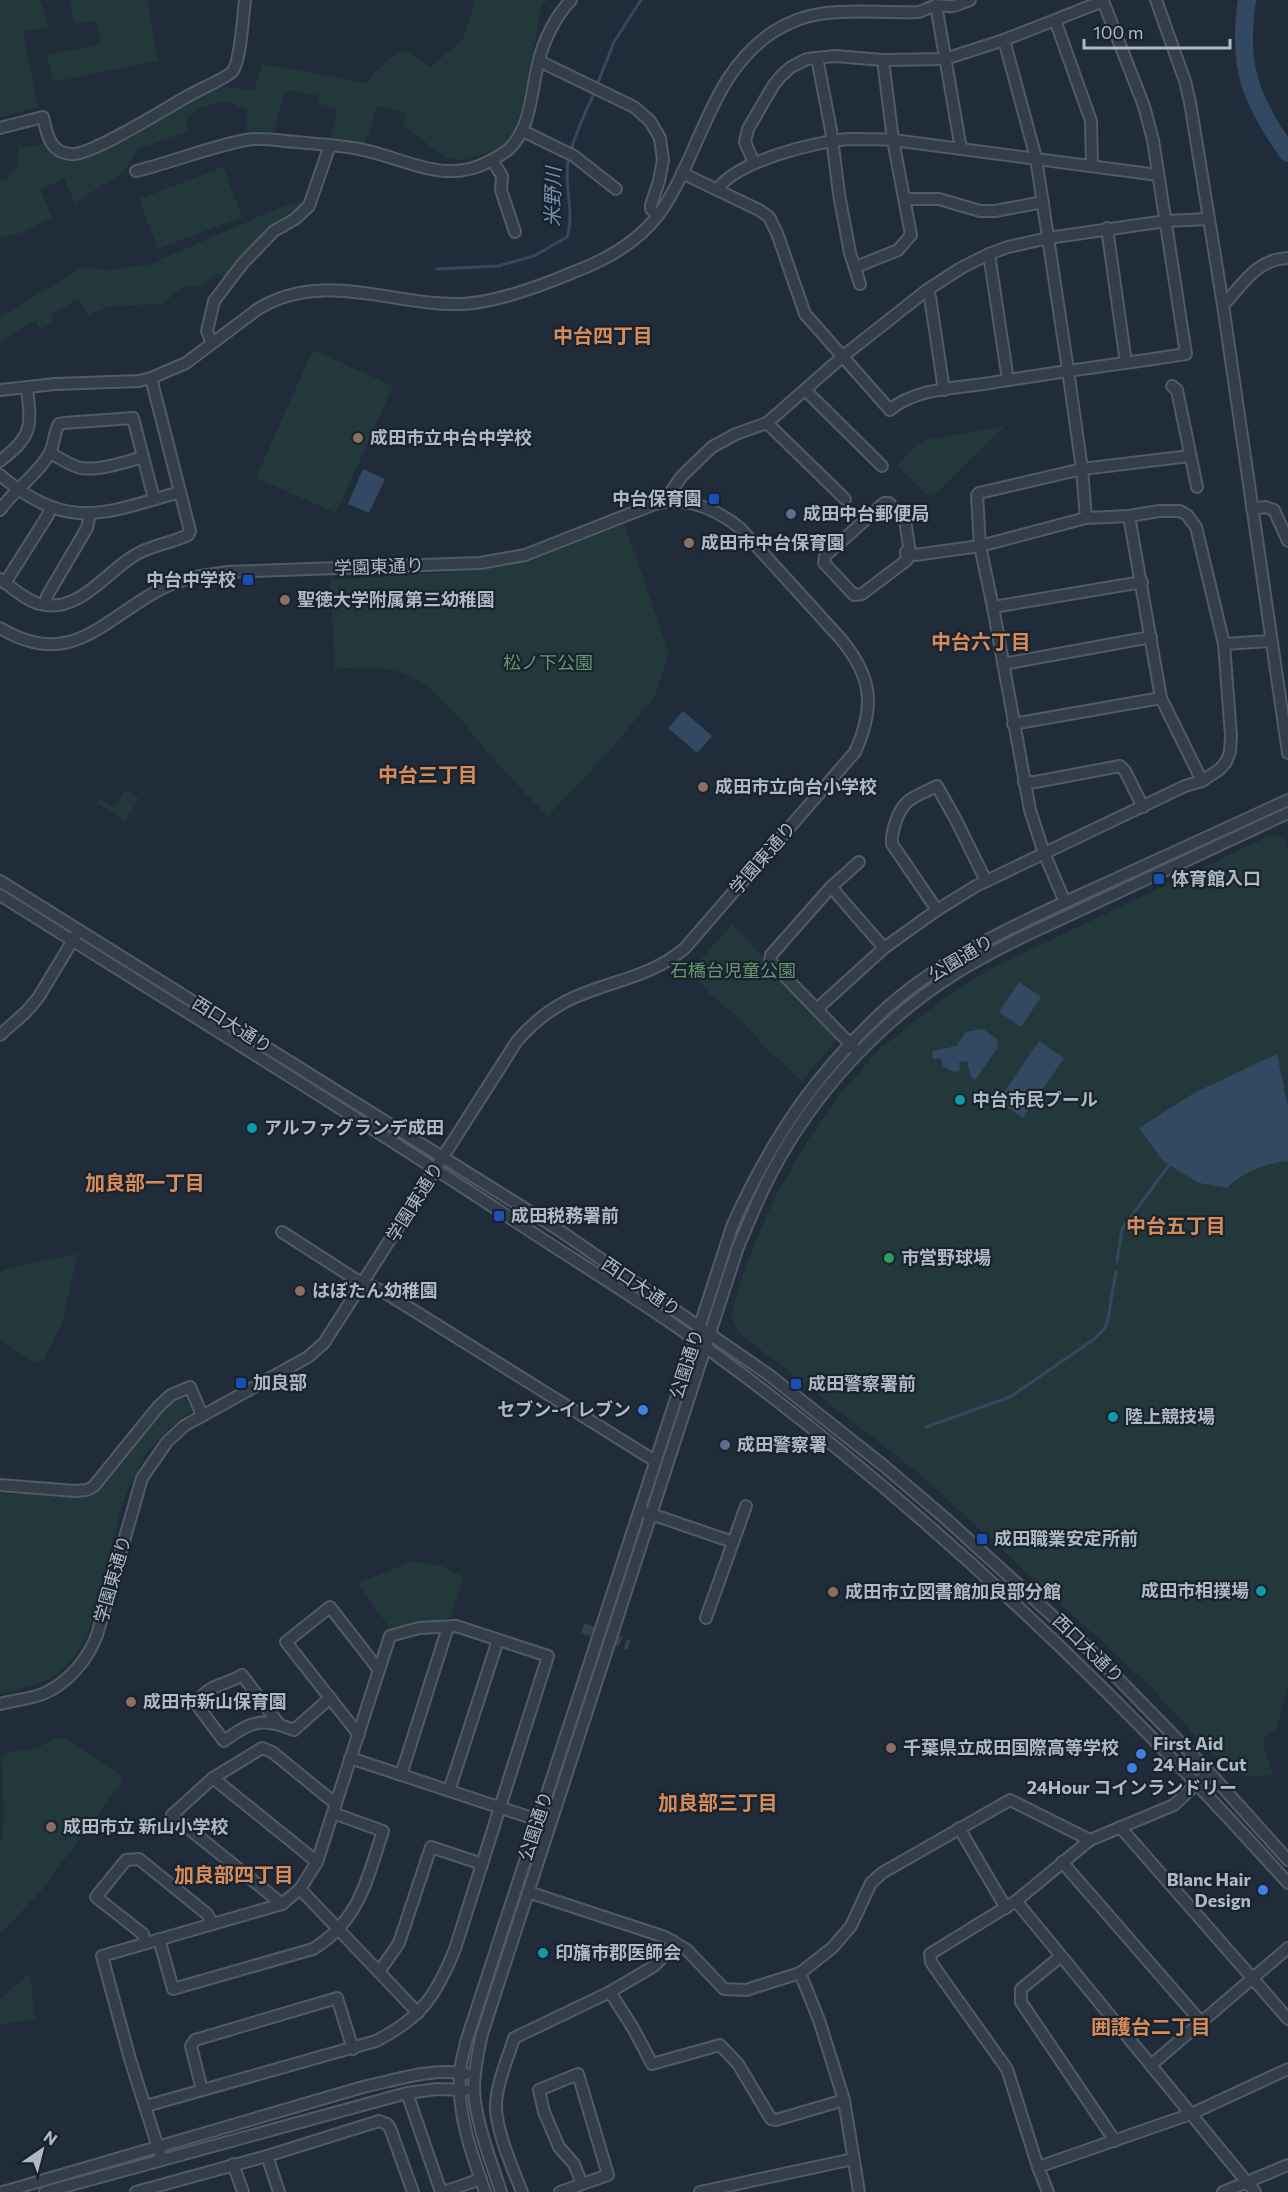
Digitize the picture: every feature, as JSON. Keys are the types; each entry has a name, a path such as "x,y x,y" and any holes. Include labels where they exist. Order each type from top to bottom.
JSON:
{"street":[{"path":"0,128 43,117 51,144 56,149 71,155 86,152 232,73 236,65 241,39 245,0"},
{"path":"136,171 256,139 330,145 386,155 440,172 461,171 492,160 508,150 523,131 539,61 557,18 571,0"},
{"path":"0,390 139,381 151,378 186,363 268,303 289,295 314,291 357,291 402,299 472,303 501,296 596,264 639,235 657,215 682,173 720,91 731,73 744,56 775,31 795,21 818,14 851,10 921,12 936,5 951,6 970,0"},
{"path":"1156,0 1185,81 1223,304 1288,753"},
{"path":"682,173 769,217 777,233 805,315 890,410 905,399 944,390 1186,354 1148,120 1105,1 1004,40 945,59 883,60 852,57 807,59 798,63 781,76 748,129 745,142 754,163"},
{"path":"936,5 961,148"},
{"path":"1055,20 1091,121 1092,166"},
{"path":"1004,40 1036,158 1082,469 1086,518"},
{"path":"817,58 833,141 839,194 850,253 860,284"},
{"path":"856,267 898,250 911,235 893,140 883,60"},
{"path":"539,61 634,107 653,125 660,138 663,160 651,206 657,215"},
{"path":"523,131 574,156 616,189"},
{"path":"717,190 726,179 754,163 833,141 893,140 1158,176"},
{"path":"212,344 207,331 214,302 243,263 274,231 305,212 309,207 330,145"},
{"path":"492,160 502,176 501,190 515,232"},
{"path":"906,199 939,199 980,212 1043,202"},
{"path":"665,501 681,477 711,447 736,434 767,423 842,357 927,290 961,268 1008,247 1048,238 1107,228 1208,219"},
{"path":"1107,228 1126,363"},
{"path":"989,254 1008,380"},
{"path":"1223,304 1257,268 1277,259 1288,258"},
{"path":"927,290 944,390"},
{"path":"51,507 48,515 2,581 37,603 46,605 60,605 75,600 88,593 134,556 152,546 188,535 190,531 151,378"},
{"path":"1173,386 1177,390 1197,487"},
{"path":"0,461 18,446 27,434 30,421 27,387"},
{"path":"805,390 882,466"},
{"path":"0,510 17,488 44,463 50,453 59,424 129,418 133,418 136,424 154,499"},
{"path":"767,423 845,499"},
{"path":"50,453 79,468 112,465 143,458"},
{"path":"1065,902 1044,853 1030,810 980,546 977,495 1082,469 1190,456"},
{"path":"0,475 17,488 51,507 66,512 90,514 112,511 180,492"},
{"name":"学園東通り","path":"0,628 22,640 38,644 77,641 92,634 162,588 198,576 228,572 480,563 525,555 665,501 690,503 723,514 740,528 854,654 868,688 869,704 862,737 855,752 685,948 671,960 653,969 564,1002 525,1031 506,1057 324,1344 308,1357 184,1426 167,1442 142,1478 97,1635 87,1657 72,1673 44,1693 0,1704"},
{"path":"884,503 889,503 905,520 910,553 906,552 907,560 862,594 854,594 824,562 825,556 884,503"},
{"path":"1252,508 1265,507 1274,510 1288,541"},
{"path":"818,1008 884,948 937,909 986,881 1202,780 1220,769 1230,752 1231,736 1224,644 1199,540 1192,521 1187,515 1172,510 1128,516 1086,518 980,546 915,555 906,552"},
{"path":"46,605 47,596 87,528 90,514"},
{"path":"1128,516 1142,582 1161,698 1202,780"},
{"path":"993,607 1142,582"},
{"path":"1003,664 1151,637"},
{"path":"1224,644 1271,641"},
{"path":"1013,724 1161,698"},
{"path":"1024,782 1035,782 1120,766 1125,771 1143,807"},
{"path":"937,909 892,844 892,834 900,808 910,800 937,786 957,820 986,881"},
{"name":"公園通り","path":"501,2192 483,2138 474,2091 482,2034 705,1346 704,1330 733,1224 754,1178 794,1111 833,1062 892,1004 943,967 1065,902 1288,800"},
{"name":"公園通り","path":"485,2192 469,2142 459,2089 466,2042 695,1339 704,1330 772,1171 828,1087 885,1027 929,991 977,960 1080,909 1288,813"},
{"path":"858,862 831,887 771,955 770,961 818,1008 859,1053"},
{"name":"西口大通り","path":"0,881 556,1228 769,1375 884,1466 1092,1652 1209,1772 1288,1860"},
{"path":"831,887 884,948"},
{"name":"西口大通り","path":"0,896 437,1168 695,1339 772,1397 935,1529 1014,1600 1198,1783 1288,1883"},
{"path":"0,1035 39,998 80,930"},
{"path":"282,1232 355,1279 384,1292 656,1461"},
{"path":"0,1485 87,1490 102,1478 158,1407 171,1395 190,1387 202,1415"},
{"path":"706,1618 746,1506"},
{"path":"639,1510 733,1542"},
{"path":"359,1735 286,1642 330,1607 379,1670"},
{"path":"146,2106 353,2049 397,2030 418,2013 439,1988 446,1973 548,1656 456,1626 419,1628 390,1636 317,1862 300,1889 282,1904 102,1956 146,2106 159,2147 162,2160"},
{"path":"401,1775 448,1627"},
{"path":"449,1791 498,1640"},
{"path":"279,1724 242,1675 232,1681 205,1690 197,1705 224,1741 241,1728 268,1721 294,1730 330,1698"},
{"path":"1145,1729 1156,1717"},
{"path":"159,1940 173,1989 313,1949 346,1921 360,1898 383,1831 335,1809 272,1752 262,1748 213,1778 172,1815 282,1904"},
{"path":"350,1758 550,1824"},
{"path":"1048,2192 1007,2069 931,1962 930,1954 1016,1901 1090,1840 1174,1804 1209,1772"},
{"path":"213,1778 317,1862"},
{"path":"528,1892 673,1941 687,1950 724,1989 746,1990 800,1973 832,1948 851,1926 871,1882 882,1873 1010,1800 1090,1840"},
{"path":"1119,1827 1288,2019"},
{"path":"960,1828 1005,1908"},
{"path":"379,1972 399,1943 431,1847 482,1864"},
{"path":"146,1943 143,1934 96,1897 126,1860 139,1859 207,1914 213,1924"},
{"path":"1062,1862 1202,2023"},
{"path":"300,1889 418,2013"},
{"path":"1016,1901 1255,2192"},
{"path":"522,2192 505,2146 496,2106 514,2038 610,1992 654,1966 665,1955 673,1941"},
{"path":"1151,2065 1288,1948"},
{"path":"1060,1957 1021,1989 1021,2002 1115,2141"},
{"path":"800,1973 819,2020 844,2100 859,2192"},
{"path":"610,1992 652,2064 720,2045 738,2064 771,2120 844,2100"},
{"path":"202,2090 191,2046 195,2040 337,1998 353,2049"},
{"path":"1038,2167 1191,2114 1288,2069"},
{"path":"8,2191 363,2088 414,2076 460,2072 475,2076"},
{"path":"560,2192 608,2175 578,2074 539,2090 544,2112 559,2147 574,2164 582,2184"},
{"path":"45,2192 407,2092 437,2089 474,2091"},
{"path":"407,2092 445,2192 481,2179"},
{"path":"136,2192 267,2156 379,2121 390,2128 412,2192"},
{"path":"267,2156 279,2192"},
{"path":"700,2192 853,2159"},
{"path":"233,2164 243,2192"},
{"path":"1223,2192 1288,2165"}],"green space":[{"path":"0,0 40,0 49,27 23,32 38,107 0,117"},
{"path":"69,0 147,0 158,61 54,82 47,55 101,44 96,21 74,24"},
{"path":"475,0 548,0 542,5 518,125 510,139 494,151 466,160 447,159 403,125 407,114 377,106 365,145 331,138 337,109 318,103 320,96 286,90 273,132 247,131 247,110 227,101 202,107 186,118 187,131 137,150 126,170 75,203 64,179 40,189 52,217 20,233 0,238 0,180 5,180 17,167 18,148 43,144 64,158 85,158 216,86 254,90 262,64 368,83 384,64 406,50 430,67 463,40"},
{"path":"223,167 242,217 158,249 139,199"},
{"path":"307,201 265,230 223,278 218,273 200,286 183,286 163,304 109,306 88,315 78,299 50,315 53,323 40,330 35,321 0,341 0,317 83,267 107,270 148,265 288,204"},
{"path":"313,350 393,386 336,513 256,478"},
{"path":"1005,426 934,495 928,496 897,465 917,444 926,440"},
{"name":"松ノ下公園","path":"624,523 669,653 654,697 613,747 548,816 505,771 449,706 424,685 388,669 365,667 335,669 330,580 469,571 529,561"},
{"path":"125,790 139,799 125,821 97,803 100,799 114,807"},
{"path":"1277,835 1285,840 1288,848 1288,1685 1276,1730 1265,1735 1264,1747 1273,1775 1250,1777 1237,1774 1208,1750 1151,1687 923,1477 738,1332 731,1313 746,1265 773,1201 806,1143 838,1096 880,1049 948,995 994,967 1269,836"},
{"name":"石橋台児童公園","path":"732,924 839,1037 802,1081 768,1050 738,1017 710,994 691,971"},
{"path":"78,1253 62,1323 43,1361 33,1362 0,1339 0,1276 3,1270"},
{"path":"183,1395 192,1411 169,1428 138,1468 120,1514 91,1624 75,1656 60,1672 46,1680 0,1694 0,1493 91,1497 160,1410 170,1399"},
{"path":"413,1561 442,1566 463,1577 451,1618 391,1630 358,1583"},
{"name":"成田市立 新山小学校","path":"59,1738 67,1739 117,1772 121,1783 41,1891 0,1934 2,1757 13,1751 36,1748"},
{"path":"30,1973 35,2020 0,2024 0,1999"}],"water":[{"path":"363,469 385,479 369,513 348,504"},
{"path":"683,711 712,736 697,753 668,728"},
{"path":"1019,982 1041,997 1021,1027 999,1012"},
{"path":"983,1029 997,1039 998,1047 975,1080 971,1077 967,1061 959,1062 960,1071 953,1072 943,1066 941,1058 933,1059 932,1051 956,1046 966,1032"},
{"path":"1039,1041 1064,1058 1023,1118 998,1101"},
{"path":"1277,1054 1288,1107 1288,1161 1255,1170 1239,1178 1227,1188 1199,1183 1164,1162 1139,1128 1194,1093"}],"waterway":[{"name":"米野川","path":"597,85 614,42 641,0"},
{"path":"1247,0 1244,44 1250,81 1264,116 1288,153"},
{"name":"米野川","path":"437,269 498,266 534,256 567,237 570,219 567,171 569,155 595,91"},
{"path":"1117,1262 1122,1229 1169,1165"},
{"path":"926,1427 1010,1397 1093,1340 1105,1328 1116,1272"}],"tunnel":[{"path":"583,1628 629,1645"}],"place":[{"name":"成田市立中台中学校","path":"358,438"},
{"name":"中台保育園","path":"714,499"},
{"name":"成田中台郵便局","path":"791,514"},
{"name":"成田市中台保育園","path":"689,543"},
{"name":"中台中学校","path":"248,580"},
{"name":"聖徳大学附属第三幼稚園","path":"285,600"},
{"name":"成田市立向台小学校","path":"703,787"},
{"name":"体育館入口","path":"1159,879"},
{"name":"中台市民プール","path":"960,1100"},
{"name":"アルファグランデ成田","path":"252,1128"},
{"name":"成田税務署前","path":"499,1216"},
{"name":"市営野球場","path":"889,1258"},
{"name":"はぼたん幼稚園","path":"300,1291"},
{"name":"加良部","path":"241,1383"},
{"name":"成田警察署前","path":"796,1384"},
{"name":"セブン-イレブン","path":"643,1410"},
{"name":"陸上競技場","path":"1113,1417"},
{"name":"成田警察署","path":"725,1445"},
{"name":"成田職業安定所前","path":"982,1539"},
{"name":"成田市相撲場","path":"1261,1591"},
{"name":"成田市立図書館加良部分館","path":"833,1592"},
{"name":"成田市新山保育園","path":"131,1702"},
{"name":"千葉県立成田国際高等学校","path":"891,1748"},
{"name":"First Aid 24 Hair Cut","path":"1141,1754"},
{"name":"24Hour コインランドリー","path":"1132,1768"},
{"name":"成田市立 新山小学校","path":"51,1827"},
{"name":"Blanc Hair Design","path":"1263,1890"},
{"name":"印旛市郡医師会","path":"543,1953"}],"district":[{"name":"中台四丁目","path":"603,336"},
{"name":"中台六丁目","path":"981,642"},
{"name":"中台三丁目","path":"428,775"},
{"name":"加良部一丁目","path":"145,1183"},
{"name":"中台五丁目","path":"1176,1226"},
{"name":"加良部三丁目","path":"718,1803"},
{"name":"加良部四丁目","path":"234,1875"},
{"name":"囲護台二丁目","path":"1151,2027"}]}
